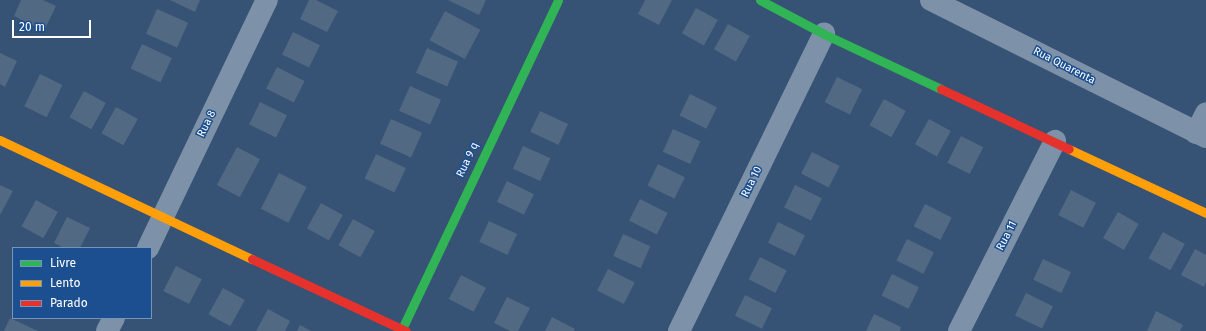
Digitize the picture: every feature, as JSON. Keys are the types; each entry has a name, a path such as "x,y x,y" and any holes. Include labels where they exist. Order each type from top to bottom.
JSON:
{"street":[{"name":"Rua 8","path":"148,247 267,0"},
{"name":"Rua 9 q","path":"403,330 558,0"},
{"path":"760,0 824,34 1206,213"},
{"name":"Rua Quarenta","path":"931,0 1201,135"},
{"name":"Rua 10","path":"679,331 824,34"},
{"path":"1201,135 1206,113"},
{"path":"0,140 403,330"},
{"name":"Rua 11","path":"959,331 1055,141"},
{"path":"108,331 114,319"}],"building":[{"path":"21,0 43,0 56,6 44,31 14,16"},
{"path":"170,0 200,0 195,12"},
{"path":"309,0 316,0 338,11 327,32 300,19"},
{"path":"448,0 486,0 479,15"},
{"path":"645,0 672,0 659,25 638,14"},
{"path":"696,8 718,20 704,45 682,33"},
{"path":"157,9 188,23 177,47 146,34"},
{"path":"445,11 480,30 465,59 430,40"},
{"path":"728,24 750,36 736,61 714,49"},
{"path":"293,32 320,45 309,68 282,54"},
{"path":"142,44 172,58 160,82 131,68"},
{"path":"427,48 458,62 447,86 416,73"},
{"path":"0,53 17,61 5,87 0,84"},
{"path":"277,67 305,81 294,102 266,88"},
{"path":"40,74 62,85 47,117 24,106"},
{"path":"837,77 862,89 850,114 825,102"},
{"path":"410,86 441,100 430,124 399,111"},
{"path":"84,91 106,103 91,129 69,117"},
{"path":"690,94 717,107 706,129 679,116"},
{"path":"884,99 906,111 891,137 869,125"},
{"path":"260,102 287,115 276,138 249,124"},
{"path":"116,107 138,119 123,145 101,133"},
{"path":"540,111 568,124 558,145 530,132"},
{"path":"391,119 422,133 411,157 380,144"},
{"path":"929,119 951,131 937,156 915,144"},
{"path":"673,129 700,141 690,164 663,152"},
{"path":"961,136 983,147 970,174 947,163"},
{"path":"523,146 550,158 540,181 513,169"},
{"path":"237,147 260,159 240,197 217,185"},
{"path":"812,152 840,166 829,187 801,173"},
{"path":"376,154 406,168 394,192 365,178"},
{"path":"658,164 685,177 674,199 647,186"},
{"path":"279,173 307,187 288,223 261,209"},
{"path":"507,181 534,194 524,215 497,202"},
{"path":"0,185 13,191 0,215"},
{"path":"795,185 822,198 811,221 784,207"},
{"path":"1071,190 1096,203 1083,228 1058,215"},
{"path":"640,199 668,213 657,234 629,220"},
{"path":"36,200 58,212 43,238 21,226"},
{"path":"321,203 343,215 329,240 307,228"},
{"path":"925,204 952,218 940,240 914,226"},
{"path":"1118,212 1139,224 1124,250 1103,238"},
{"path":"67,217 90,228 80,247 62,247 54,243"},
{"path":"353,219 375,231 360,257 338,245"},
{"path":"489,221 517,234 507,255 479,242"},
{"path":"778,222 805,235 795,256 768,243"},
{"path":"1163,232 1185,244 1170,270 1148,258"},
{"path":"623,234 650,246 641,268 613,256"},
{"path":"907,239 934,252 923,274 896,261"},
{"path":"1195,249 1206,255 1206,282 1204,287 1181,275"},
{"path":"760,257 787,271 775,293 749,279"},
{"path":"1043,259 1071,272 1061,293 1033,280"},
{"path":"176,266 202,279 189,304 163,291"},
{"path":"608,269 635,283 624,304 597,290"},
{"path":"892,274 919,287 908,309 881,296"},
{"path":"461,275 486,288 474,312 449,299"},
{"path":"223,288 245,300 230,326 208,314"},
{"path":"1026,293 1053,306 1042,329 1015,315"},
{"path":"745,295 772,308 762,329 735,316"},
{"path":"507,297 530,308 518,331 510,331 494,323"},
{"path":"268,309 290,321 285,331 256,331"},
{"path":"1156,311 1183,325 1180,331 1147,331"},
{"path":"874,314 901,327 900,331 866,331"},
{"path":"552,317 575,329 574,331 545,331"},
{"path":"10,318 38,331 4,331"},
{"path":"300,325 311,331 297,331"}],"traffic: fast":[{"path":"401,331 558,0"},
{"path":"760,0 824,34 941,89"}],"traffic: slow":[{"path":"0,140 252,259"},
{"path":"1069,149 1206,213"}],"traffic: jam":[{"path":"941,89 1069,149"},
{"path":"252,259 406,331"}]}
